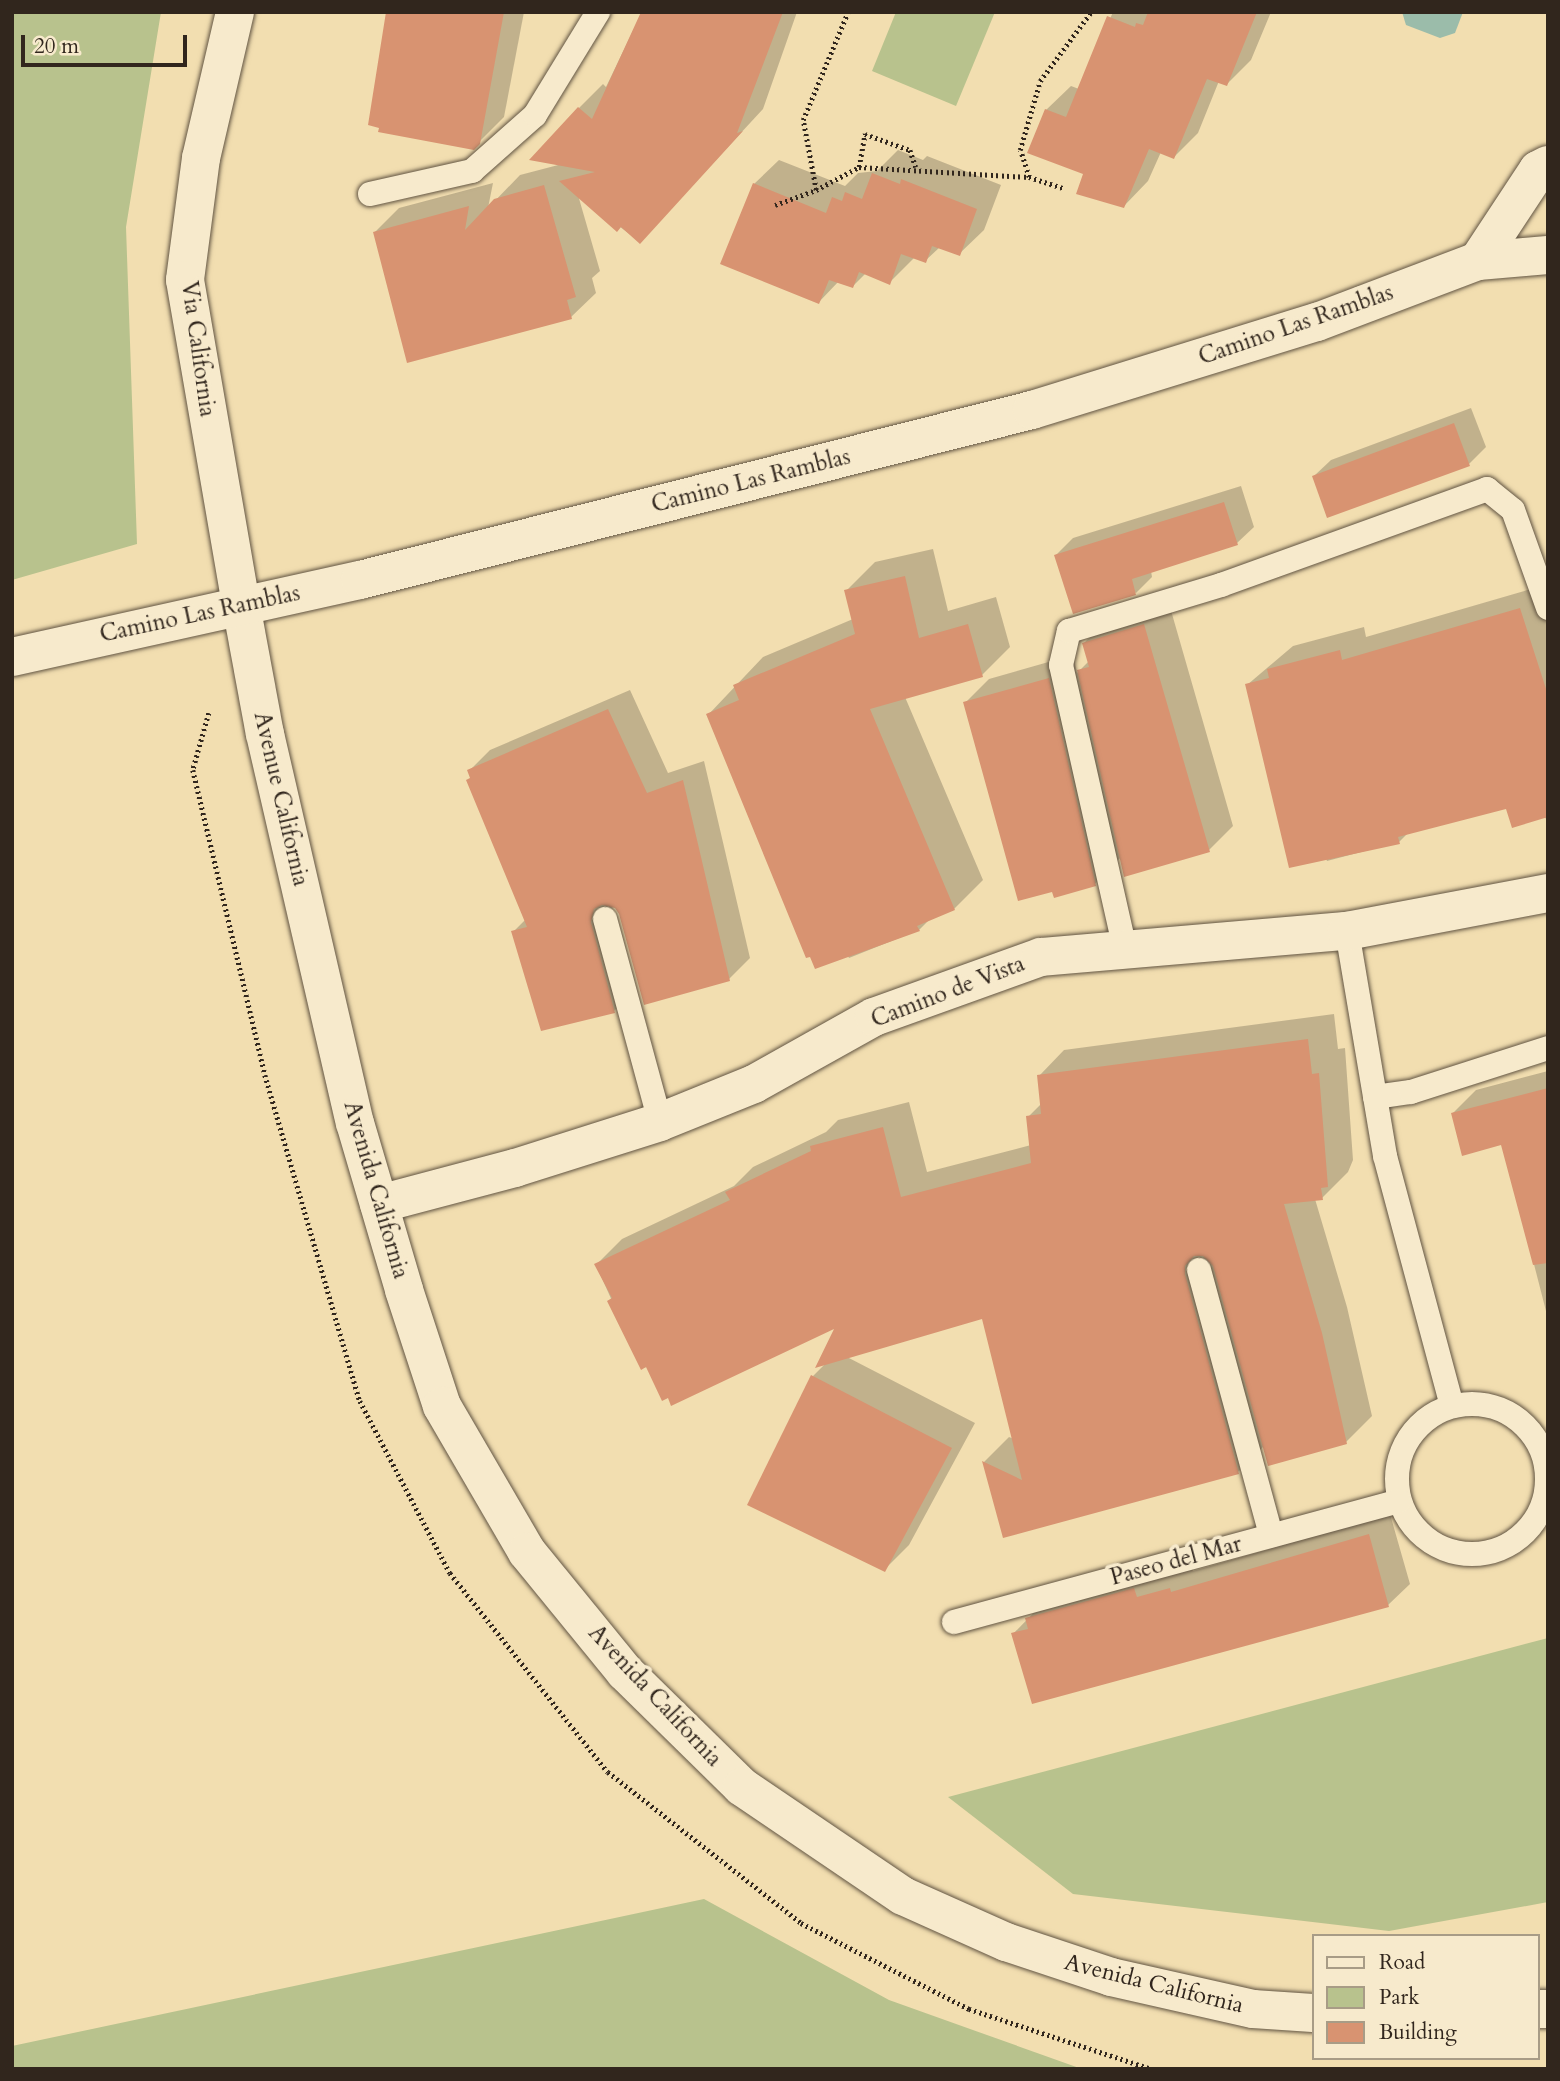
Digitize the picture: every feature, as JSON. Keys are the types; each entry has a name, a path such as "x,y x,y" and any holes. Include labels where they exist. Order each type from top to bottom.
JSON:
{"street":[{"name":"Via California","path":"234,12 201,158 185,280 241,605"},
{"path":"1478,261 1538,170 1548,165"},
{"name":"Camino Las Ramblas","path":"12,657 360,580 1032,410 1317,322 1478,261 1548,255"},
{"name":"Avenue California","path":"241,605 265,734 326,992"},
{"name":"Camino de Vista","path":"379,1204 515,1168 660,1122 754,1084 874,1017 1041,957 1347,931 1548,893"},
{"name":"Avenida California","path":"326,992 379,1204 442,1406 527,1552 625,1672 742,1787 902,1896 1006,1941 1111,1977 1253,2010 1312,2013"}],"lane":[{"path":"370,194 472,172 535,115 598,12"},
{"path":"1125,949 1061,664 1069,631 1221,585 1488,489 1513,510 1548,608"},
{"path":"605,919 660,1122"},
{"path":"1347,931 1385,1156 1452,1406"},
{"path":"1374,1097 1411,1092 1548,1048"},
{"path":"1199,1269 1271,1535"},
{"path":"1477,1403 1501,1409 1522,1423 1538,1442 1547,1466 1546,1495 1535,1521 1515,1541 1489,1553 1461,1554 1433,1545 1412,1526 1399,1501 1396,1471 1405,1443 1424,1419 1452,1406 1477,1403"},
{"name":"Paseo del Mar","path":"954,1622 1399,1501"}],"path":[{"path":"816,190 803,120 848,12"},
{"path":"1029,177 1020,150 1040,81 1091,12"},
{"path":"859,167 865,134 910,150 916,167"},
{"path":"775,205 816,190 859,167 916,167 1029,177 1063,188"}],"green space":[{"path":"12,12 161,12 126,227 137,544 12,580"},
{"path":"896,12 995,12 956,106 872,71"},
{"path":"1548,1638 1548,1902 1389,1931 1073,1894 948,1797"},
{"path":"704,1899 889,2000 1082,2069 12,2069 12,2046"}],"shaded area":[{"path":"1402,12 1463,12 1455,33 1440,38 1406,25"}],"building":[{"path":"386,12 504,12 480,144 474,150 378,132 379,128 368,125"},
{"path":"641,12 783,12 737,133 743,131 640,244 621,227 617,232 559,181 595,172 529,160 578,107 592,119"},
{"path":"1148,12 1257,12 1227,86 1207,79 1174,159 1149,149 1124,208 1076,194 1083,174 1027,153 1045,109 1066,117 1107,16 1135,27 1136,23 1143,25"},
{"path":"872,173 900,184 901,179 977,209 960,256 932,246 926,263 901,254 890,285 859,272 853,288 829,280 819,304 720,264 753,183 826,213 832,197 842,201 845,192 862,199"},
{"path":"544,185 576,297 567,300 572,319 407,363 373,232 469,206 465,230 494,199"},
{"path":"1454,423 1470,466 1327,518 1312,476"},
{"path":"1224,502 1238,545 1132,579 1136,595 1073,614 1054,555"},
{"path":"905,576 919,638 968,624 983,677 870,709 955,910 917,926 920,931 815,969 810,957 806,958 706,714 739,700 733,685 855,634 844,590"},
{"path":"1520,608 1548,695 1548,817 1512,828 1506,809 1398,837 1400,844 1289,868 1245,684 1269,678 1267,669 1340,650 1342,660"},
{"path":"1144,624 1210,852 1124,877 1077,670 1089,667 1082,643"},
{"path":"1049,678 1096,886 1054,898 1052,892 1018,901 963,702"},
{"path":"608,709 647,793 683,780 730,981 644,1005 619,914 615,908 602,905 594,909 591,922 615,1013 541,1031 511,931 527,927 466,780 470,778 467,770"},
{"path":"1308,1039 1312,1074 1319,1073 1328,1187 1321,1188 1323,1200 1284,1204 1322,1333 1347,1444 1268,1466 1213,1266 1203,1256 1194,1256 1185,1266 1185,1274 1239,1474 1003,1538 982,1461 1022,1480 982,1319 815,1368 834,1329 671,1406 668,1398 662,1401 646,1367 641,1370 607,1301 612,1298 594,1264 730,1200 725,1192 811,1151 810,1146 883,1127 901,1197 1031,1163 1026,1116 1041,1114 1037,1075"},
{"path":"1548,1088 1548,1263 1533,1265 1501,1145 1462,1156 1451,1113"},
{"path":"811,1375 952,1448 885,1572 747,1505"},
{"path":"1369,1534 1389,1607 1032,1704 1011,1633 1028,1629 1025,1618 1134,1588 1137,1597 1170,1588 1171,1592"}]}
